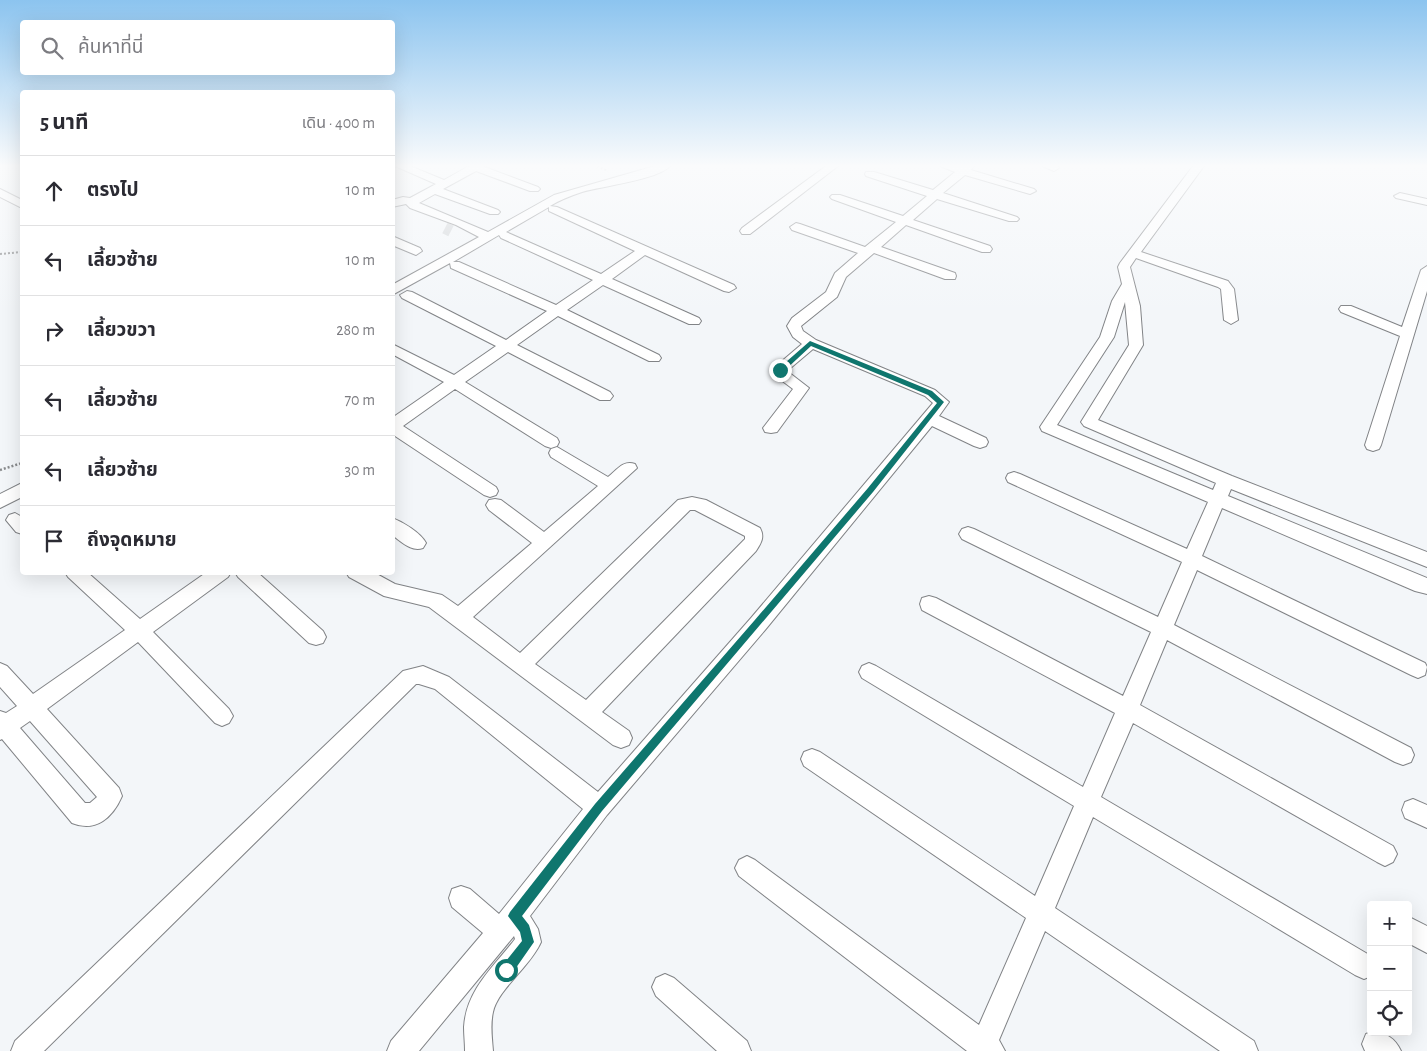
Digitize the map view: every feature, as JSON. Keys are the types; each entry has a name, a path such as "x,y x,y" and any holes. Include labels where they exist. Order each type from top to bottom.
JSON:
{"street":[{"path":"421,215 478,237"},
{"path":"395,278 519,215"},
{"path":"570,215 729,288"},
{"path":"746,231 767,215"},
{"path":"889,215 986,249"},
{"path":"401,1051 508,924 599,807 758,624 930,418 941,402 930,393 810,343 794,330 797,321 832,294 843,273 913,215"},
{"path":"1001,215 1013,219"},
{"path":"1162,215 1124,268 1133,306 1136,345 1089,422 1222,489 1422,586 1427,586"},
{"path":"796,226 950,276"},
{"path":"505,235 694,321"},
{"path":"395,289 478,237"},
{"path":"395,241 416,251"},
{"path":"395,424 644,250"},
{"path":"1133,253 1223,284 1227,289 1231,320"},
{"path":"455,265 556,310 654,358"},
{"path":"1372,445 1407,334 1424,289 1427,270"},
{"path":"1127,286 1119,301 1107,337 1048,427 1427,560"},
{"path":"407,295 605,396"},
{"path":"1346,309 1407,334"},
{"path":"771,428 802,388 780,374 780,370 810,343"},
{"path":"395,350 455,382 609,485"},
{"path":"930,418 980,442"},
{"path":"395,428 492,498 544,542"},
{"path":"459,616 629,468"},
{"path":"1014,478 1192,559 1418,669"},
{"path":"747,868 985,1049 1039,912 1222,489"},
{"path":"0,502 20,490"},
{"path":"521,665 684,505 692,503 700,505 754,533 754,539 750,546 588,712"},
{"path":"12,521 20,506"},
{"path":"395,527 417,543"},
{"path":"968,534 1162,628 1403,755"},
{"path":"77,575 140,631 222,716"},
{"path":"0,672 32,708 111,796 108,802 95,814 80,815 2,726 32,708 218,575"},
{"path":"247,575 316,637"},
{"path":"361,575 391,591 422,596 435,601 459,616 521,665 588,712 621,738"},
{"path":"929,604 1128,709 1386,854"},
{"path":"869,672 1364,966"},
{"path":"25,1051 410,677 425,674 442,682 599,807"},
{"path":"812,759 1244,1051"},
{"path":"461,898 508,924 525,929 528,942 489,989 482,1001 478,1023 480,1051"},
{"path":"665,986 737,1051"}],"path":[{"path":"0,254 20,252"},
{"path":"0,470 20,464"}],"tunnel":[{"path":"445,228 451,231"}],"route":[{"path":"506,970 528,942 525,929 514,916 599,807 758,624 871,490 941,402 930,393 810,343 780,370"}]}
